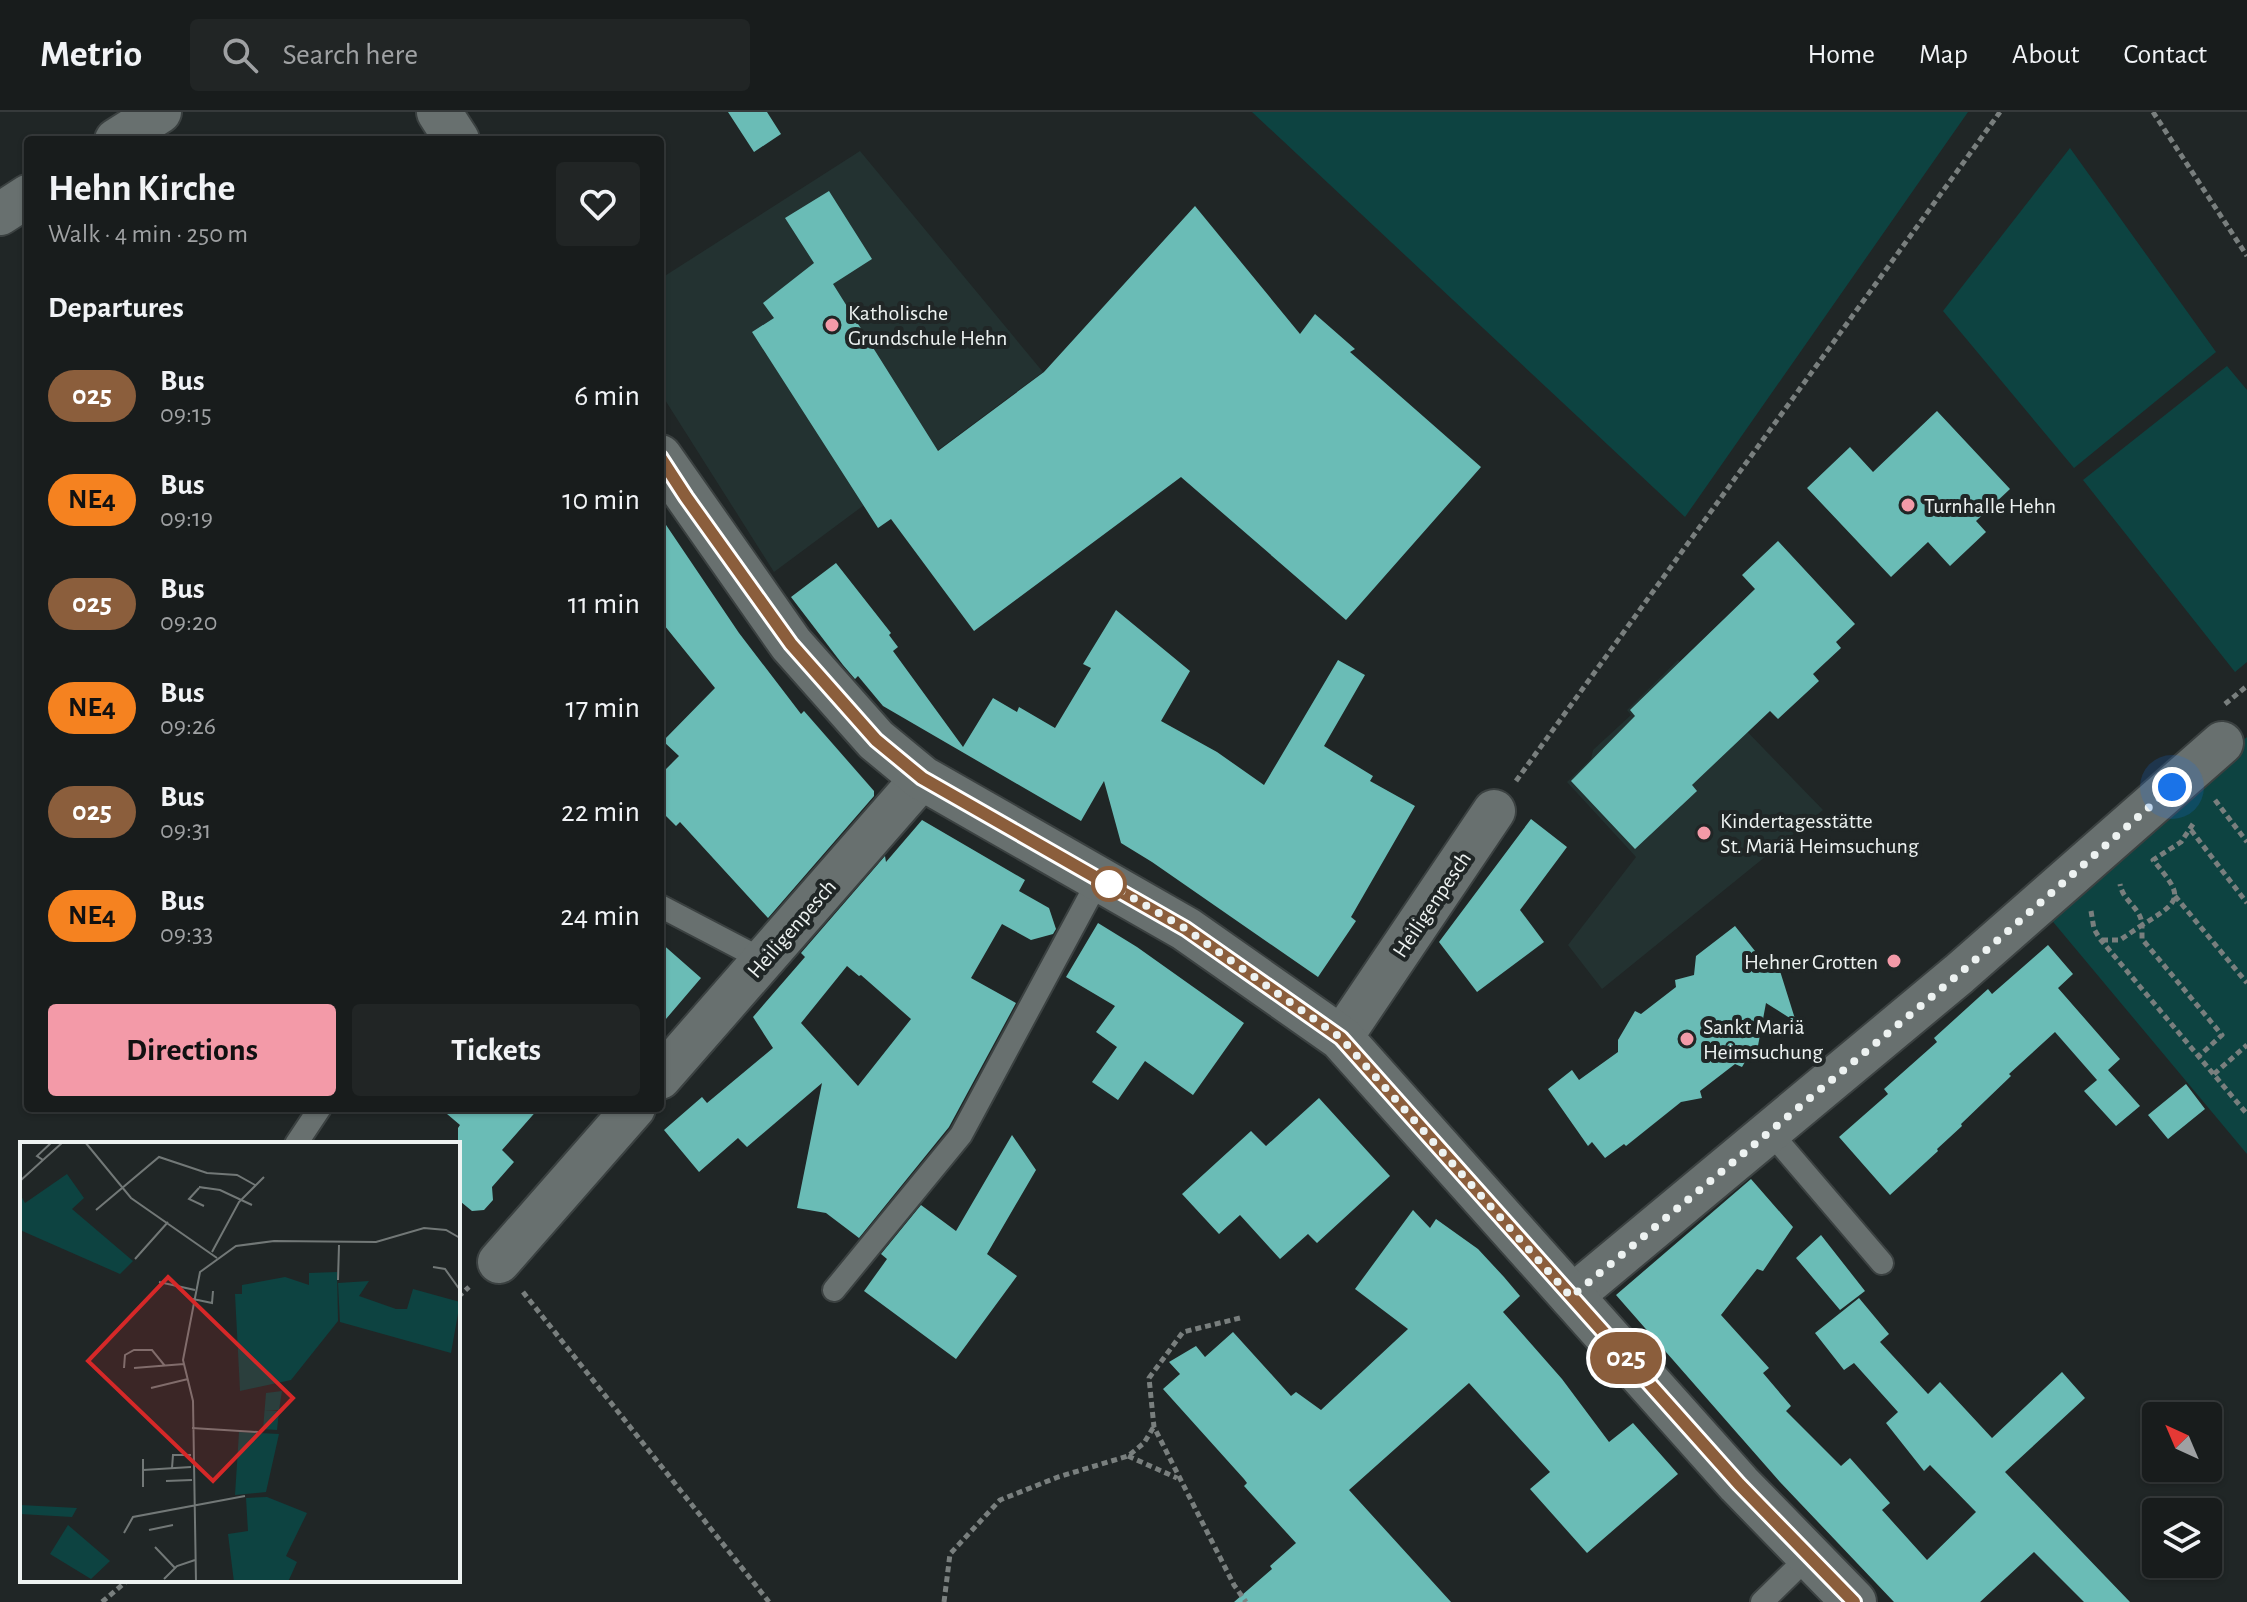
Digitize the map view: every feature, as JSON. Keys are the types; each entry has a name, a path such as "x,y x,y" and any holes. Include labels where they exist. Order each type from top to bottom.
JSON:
{"street":[{"path":"122,136 160,112"},
{"path":"439,112 454,136"},
{"path":"0,214 24,199"},
{"path":"664,463 791,644 876,740 922,778 1186,929 1341,1038 1739,1484 1854,1602"},
{"path":"1571,1297 1959,974 2222,743"},
{"name":"Heiligenpesch","path":"664,1073 922,778"},
{"name":"Heiligenpesch","path":"1341,1038 1494,811"},
{"path":"499,1262 630,1112"}],"lane":[{"path":"834,1290 961,1135 1099,879"},
{"path":"664,908 763,960"},
{"path":"297,1142 317,1112"},
{"path":"1770,1132 1882,1263"},
{"path":"1762,1602 1809,1556"}],"path":[{"path":"1494,811 2000,112"},
{"path":"2153,112 2247,256"},
{"path":"2214,799 2247,842"},
{"path":"2100,939 2120,940 2168,909 2175,896 2176,890 2125,829"},
{"path":"2191,830 2247,903"},
{"path":"2145,865 2153,860"},
{"path":"2107,887 2120,879 2121,891 2138,911 2142,939 2222,1035 2199,1056"},
{"path":"2175,896 2247,983"},
{"path":"2094,900 2091,919 2100,939 2246,1110"},
{"path":"2214,1074 2247,1045"},
{"path":"499,1262 769,1602"},
{"path":"1240,1318 1183,1332 1149,1378 1154,1427 1178,1479 1246,1602"},
{"path":"944,1602 950,1554 1000,1500 1058,1477 1128,1456 1144,1443 1154,1427"},
{"path":"1128,1456 1178,1479"},
{"path":"102,1602 126,1582"}],"shaded area":[{"path":"1252,112 1968,112 1685,517"},
{"path":"2070,148 2216,352 2074,468 1943,311"},
{"name":"Katholische Grundschule Hehn","path":"860,151 1043,372 774,572 664,398 664,276"},
{"path":"2227,366 2247,390 2247,662 2235,672 2083,480"},
{"name":"Kindertagesstätte St. Mariä Heimsuchung","path":"1678,660 1823,810 1602,989 1568,945 1636,857 1567,782 1591,759 1593,750 1631,715 1627,710"},
{"path":"2247,737 2247,1154 2044,911"}],"building":[{"path":"728,112 767,112 781,134 754,152"},
{"path":"829,191 872,259 833,284 938,451 1044,372 1195,206 1300,334 1315,314 1355,349 1350,352 1481,467 1346,620 1181,477 974,631 891,519 878,528 752,332 774,318 763,303 814,263 785,218"},
{"name":"Turnhalle Hehn","path":"1937,411 2010,489 1976,521 1986,532 1950,566 1928,542 1891,577 1807,488 1850,447 1873,472"},
{"path":"664,522 739,633 801,714 804,711 874,791 874,796 768,918 680,822 676,826 664,814 664,771 679,756 664,740 715,688 664,625"},
{"path":"1778,541 1855,624 1836,642 1841,648 1813,674 1819,681 1778,719 1770,711 1692,785 1697,791 1635,849 1571,781 1635,716 1630,710 1755,589 1742,575"},
{"path":"836,563 891,633 889,635 898,647 893,651 963,747 993,698 1017,712 1019,707 1055,728 1091,668 1083,664 1116,610 1190,671 1161,721 1217,752 1264,785 1338,660 1365,675 1324,746 1373,776 1370,781 1415,806 1351,917 1356,921 1318,977 1121,843 1104,781 1081,821 883,706 858,676 855,679 843,665 791,597"},
{"path":"1531,819 1567,847 1520,910 1544,942 1477,992 1439,942"},
{"path":"922,820 1025,880 1019,891 1049,908 1056,929 1053,934 1031,940 1002,924 971,978 1016,1003 949,1127 859,1238 826,1213 797,1208 822,1083 747,1147 738,1138 699,1172 664,1130 702,1097 707,1103 773,1048 753,1017 805,957 801,953 885,856 886,862","holes":["847,966 911,1019 858,1086 801,1023"]},
{"path":"1098,923 1244,1023 1193,1095 1145,1061 1118,1100 1092,1082 1117,1047 1096,1032 1115,1006 1066,977"},
{"name":"Sankt Mariä Heimsuchung","path":"1735,926 1763,961 1780,971 1796,1022 1766,1003 1757,1051 1752,1050 1742,1067 1735,1064 1700,1091 1702,1098 1681,1102 1626,1146 1624,1144 1605,1158 1592,1142 1588,1146 1548,1089 1572,1070 1579,1080 1618,1052 1618,1040 1635,1011 1641,1014 1676,987 1675,980 1694,975 1696,956"},
{"path":"2048,945 2073,974 2058,988 2120,1059 2108,1070 2140,1106 2116,1126 2084,1091 2097,1080 2055,1032 2009,1074 2011,1076 1938,1151 1890,1195 1839,1137 1888,1094 1884,1089 1937,1042 1934,1038 1988,989 1992,994"},
{"path":"664,946 701,978 664,1021"},
{"path":"2186,1084 2205,1109 2168,1139 2148,1115"},
{"path":"1319,1098 1390,1176 1317,1243 1308,1234 1280,1259 1240,1215 1219,1234 1182,1194 1251,1131 1266,1146"},
{"path":"445,1112 535,1112 502,1150 514,1162 492,1187 493,1200 484,1210 472,1211 461,1202 460,1125"},
{"path":"1012,1135 1036,1170 987,1254 1017,1276 956,1359 864,1291 887,1259 881,1254 921,1205 956,1231"},
{"path":"1751,1179 1793,1227 1763,1271 1757,1269 1721,1315 1769,1368 1763,1373 1791,1406 1786,1411 1841,1466 1850,1458 1890,1503 1882,1510 1927,1560 1976,1512 1930,1465 1924,1471 1886,1423 1898,1412 1854,1363 1844,1370 1815,1333 1859,1298 1889,1334 1880,1342 1928,1394 1940,1382 1992,1438 2062,1372 2085,1398 2005,1472 2130,1602 2084,1602 2034,1552 1980,1602 1894,1602 1780,1482 1616,1295"},
{"path":"1413,1210 1430,1228 1436,1219 1478,1249 1504,1277 1520,1296 1503,1312 1562,1379 1609,1442 1633,1423 1678,1474 1587,1553 1530,1489 1550,1472 1469,1383 1349,1490 1451,1602 1234,1602 1296,1543 1244,1486 1247,1483 1244,1479 1163,1389 1180,1374 1169,1362 1196,1346 1205,1357 1233,1332 1291,1396 1296,1392 1321,1410 1408,1329 1355,1289"},
{"path":"1821,1235 1865,1291 1840,1310 1796,1258"}],"bus line":[{"name":"025","path":"664,463 791,644 876,740 922,778 1186,929 1341,1038 1739,1484 1854,1602"}],"place":[{"name":"Katholische Grundschule Hehn","path":"832,325"},
{"name":"Turnhalle Hehn","path":"1908,505"},
{"name":"Kindertagesstätte St. Mariä Heimsuchung","path":"1704,833"},
{"name":"Hehner Grotten","path":"1894,961"},
{"name":"Sankt Mariä Heimsuchung","path":"1687,1039"}],"route":[{"path":"1109,884 1186,929 1341,1038 1571,1297 1959,974 2172,787"}]}
